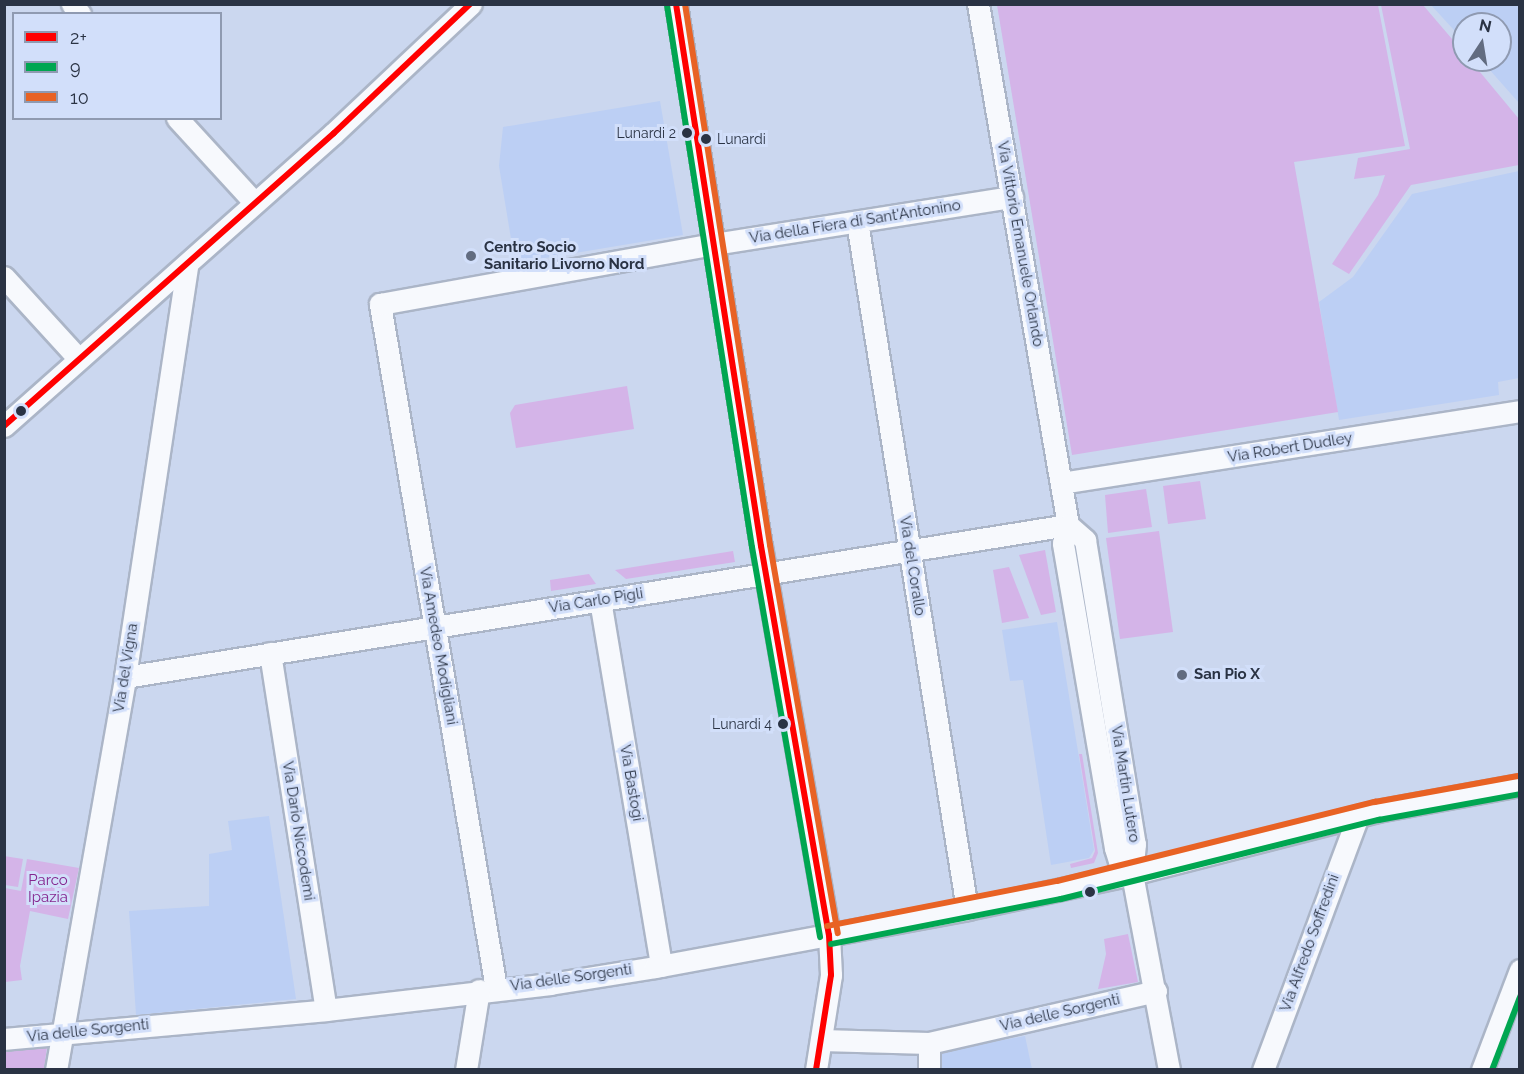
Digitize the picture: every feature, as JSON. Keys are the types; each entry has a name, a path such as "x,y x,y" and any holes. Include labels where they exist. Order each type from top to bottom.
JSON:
{"street":[{"path":"4,426 78,358 187,265 471,4"},
{"path":"676,4 766,574 829,935 831,975 816,1070"},
{"name":"Via Vittorio Emanuele Orlando","path":"978,4 1061,483"},
{"path":"179,120 255,203"},
{"name":"Via della Fiera di Sant'Antonino","path":"380,304 714,244 1012,197"},
{"name":"Via del Corallo","path":"857,222 967,909"},
{"name":"Via del Vigna","path":"56,1070 125,677 187,265"},
{"path":"4,277 78,358"},
{"name":"Via Amedeo Modigliani","path":"380,304 435,627 487,989 466,1070"},
{"name":"Via Robert Dudley","path":"1061,483 1520,411"},
{"name":"Via Martin Lutero","path":"1061,483 1068,525 1085,540 1134,844 1132,874"},
{"name":"Via Carlo Pigli","path":"125,677 1068,525"},
{"name":"Via Bastogi","path":"600,600 661,966"},
{"name":"Via Dario Niccodemi","path":"270,653 326,1010"},
{"name":"Via delle Sorgenti","path":"4,1039 326,1010 661,966 967,909 1132,874 1358,816 1520,785"},
{"name":"Via Alfredo Soffredini","path":"1263,1070 1358,816"},
{"path":"1132,874 1156,991 1168,1070"},
{"path":"1482,1070 1520,970"},
{"name":"Via delle Sorgenti","path":"820,1040 929,1043 1156,991"},
{"path":"929,1043 929,1070"}],"shaded area":[{"path":"1431,5 1519,5 1519,103 1492,72 1512,72 1512,12 1452,12 1452,28"},
{"path":"660,101 683,235 515,263 499,166 503,127"},
{"path":"1519,171 1519,378 1498,382 1499,395 1339,420 1319,302 1353,277 1412,194"},
{"path":"1057,622 1094,850 1089,858 1051,865 1023,680 1010,681 1002,630"},
{"path":"269,816 296,999 136,1015 129,911 209,906 209,854 232,850 228,821"},
{"path":"1025,1036 1032,1069 939,1069 938,1052"}],"green space":[{"path":"997,5 1378,5 1405,146 1294,162 1338,412 1072,455"},
{"path":"1381,5 1423,5 1452,39 1452,72 1480,72 1519,119 1519,165 1411,185 1349,274 1332,264 1378,195 1385,175 1354,179 1358,158 1410,149"},
{"path":"627,386 634,429 516,448 510,413 515,405"},
{"path":"1200,481 1206,519 1168,524 1163,486"},
{"path":"1146,489 1152,527 1108,533 1105,495"},
{"path":"1159,531 1173,632 1120,639 1106,538"},
{"path":"1045,550 1056,612 1041,615 1019,555"},
{"path":"733,551 735,562 626,579 615,570"},
{"path":"1009,567 1029,618 1002,623 993,570"},
{"path":"589,574 596,584 551,591 550,580"},
{"path":"1079,754 1082,754 1098,853 1094,863 1071,868 1070,864 1092,858 1095,851"},
{"path":"4,856 23,859 18,887 5,885"},
{"name":"Parco Ipazia","path":"27,859 79,868 68,919 30,911 20,966 22,980 5,982 5,888 21,891"},
{"path":"1128,934 1138,982 1098,989 1106,954 1104,939"},
{"path":"47,1047 44,1069 5,1069 5,1052"}],"transit line":[{"name":"2+","path":"4,426 334,133 470,4"},
{"name":"2+","path":"676,4 761,546 829,935 831,975 816,1070"},
{"name":"10","path":"685,4 770,545 838,933"},
{"name":"9","path":"667,5 752,547 820,937"},
{"name":"10","path":"827,926 1057,881 1375,802 1518,776"},
{"name":"9","path":"831,944 1061,899 1379,820 1520,794"},
{"name":"9","path":"1492,1070 1520,997"}],"place":[{"name":"Lunardi 2","path":"687,133"},
{"name":"Lunardi","path":"706,139"},
{"name":"Centro Socio Sanitario Livorno Nord","path":"471,256"},
{"name":"San Pio X","path":"1182,675"},
{"name":"Lunardi 4","path":"783,724"}]}
